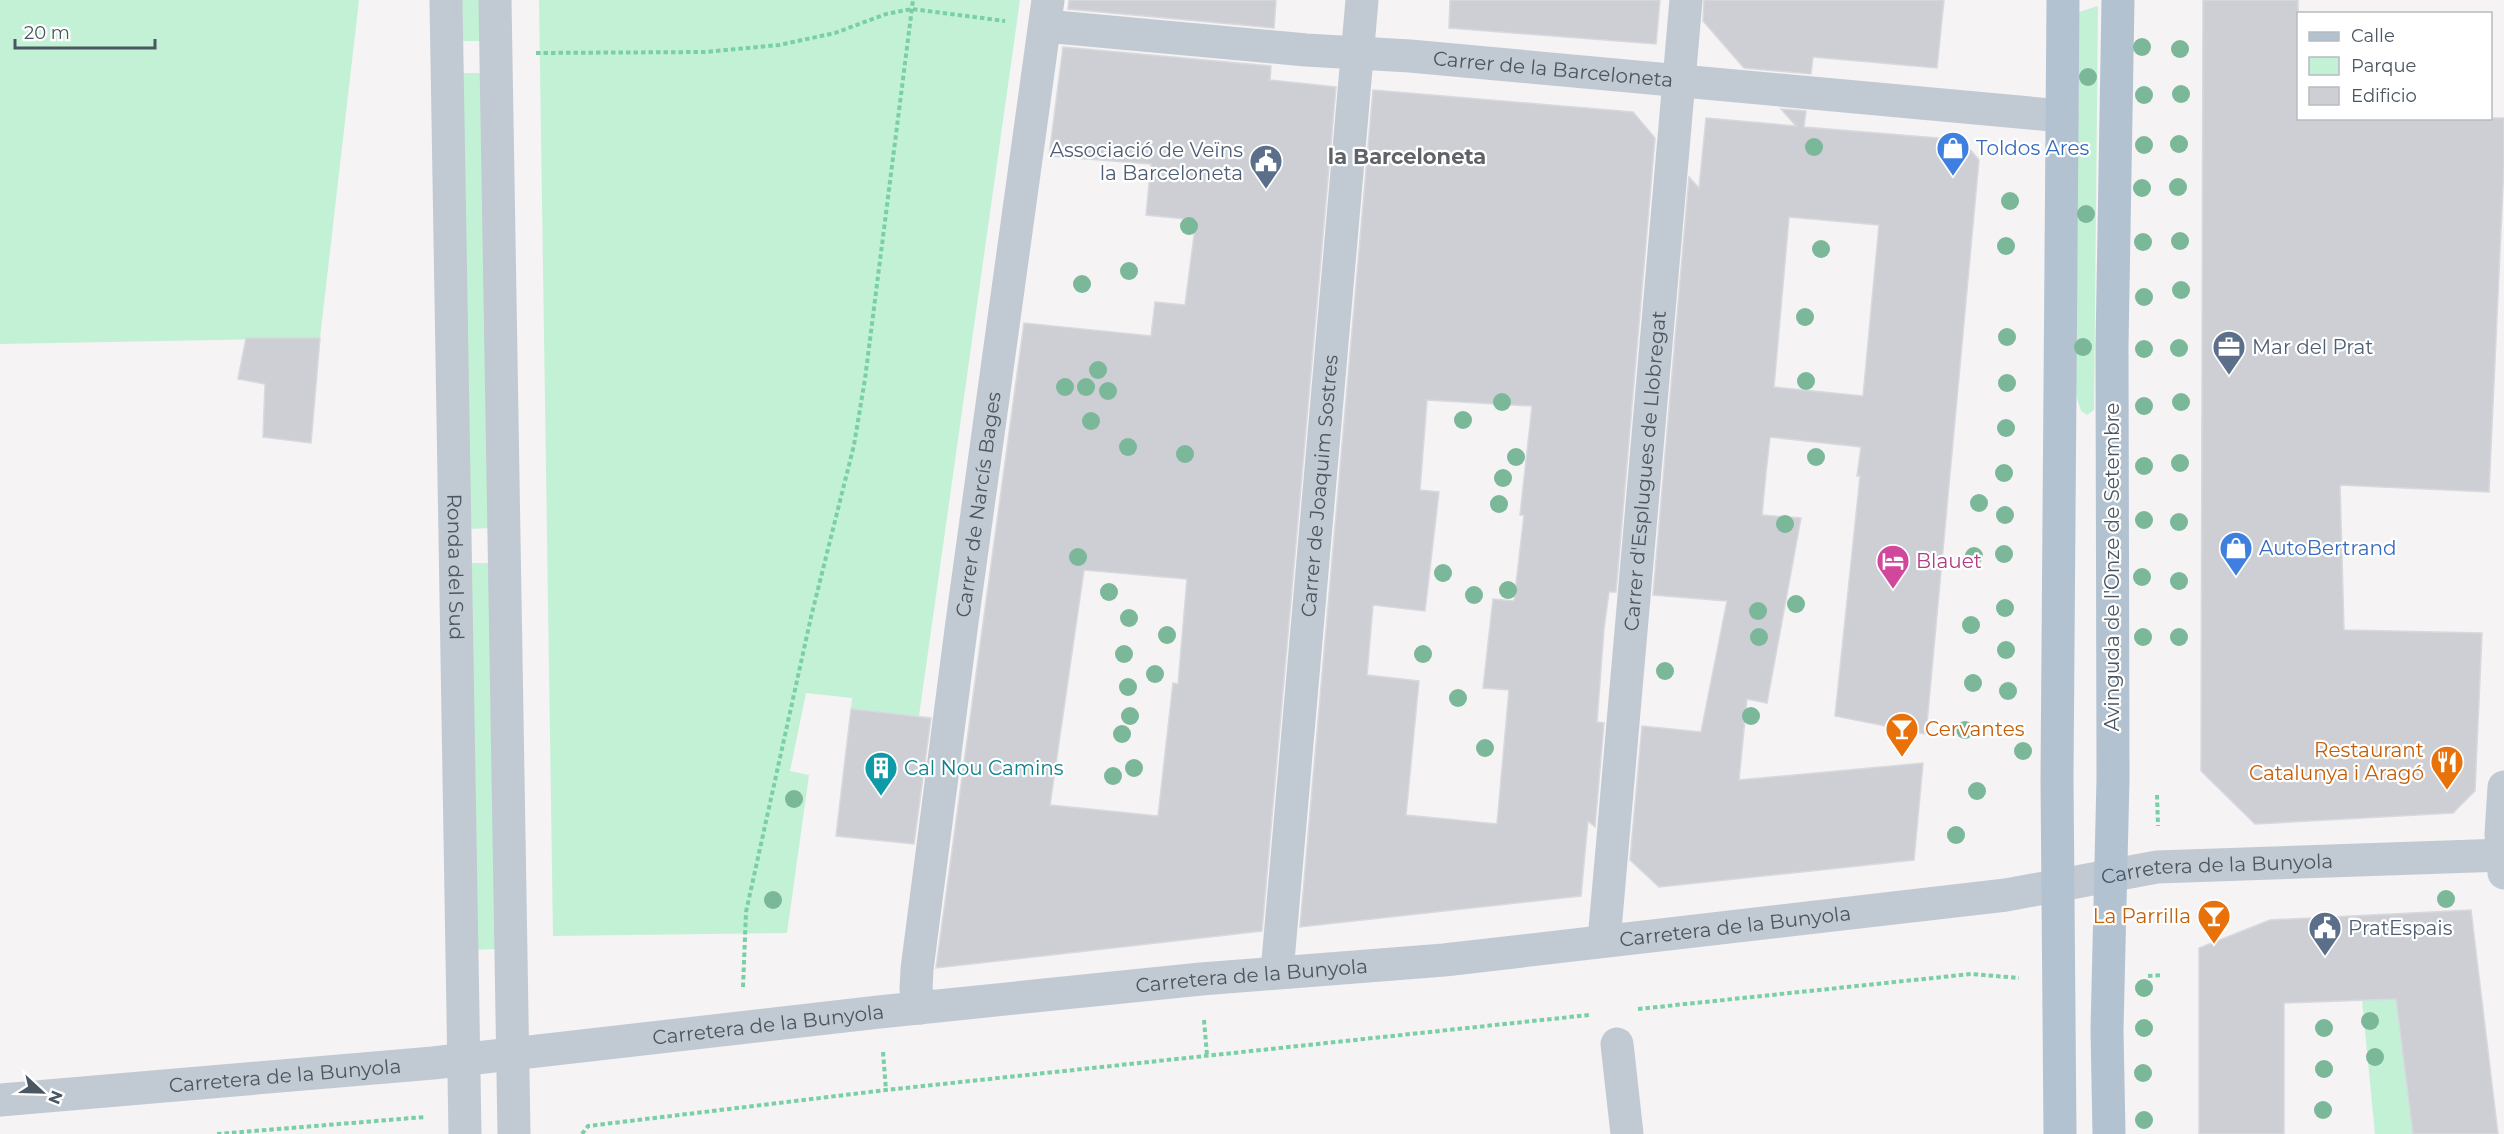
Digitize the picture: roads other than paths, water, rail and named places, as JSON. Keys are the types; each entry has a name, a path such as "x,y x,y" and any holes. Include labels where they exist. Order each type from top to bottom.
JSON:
{"main road":[{"path":"2060,1134 2057,778 2063,0"},
{"name":"Avinguda de l'Onze de Setembre","path":"2109,1134 2112,347 2118,0"}],"street":[{"name":"Ronda del Sud","path":"446,0 465,1134"},
{"path":"495,0 514,1134"},
{"name":"Carrer de Joaquim Sostres","path":"1277,972 1362,0"},
{"name":"Carrer d'Esplugues de Llobregat","path":"1604,941 1686,0"},
{"name":"Carrer de la Barceloneta","path":"1046,13 1357,53 2062,116"},
{"name":"Carrer de Narcís Bages","path":"920,1008 916,989 917,969 962,622 1046,13"},
{"path":"2503,861 2504,787"},
{"name":"Carretera de la Bunyola","path":"0,1100 462,1060 920,1008 1277,972 1444,960 2006,895 2111,874 2166,867 2503,861"},
{"path":"1617,1044 1627,1134"}],"place":[{"name":"Toldos Ares","path":"1953,177"},
{"name":"Associació de Veïns la Barceloneta","path":"1266,190"},
{"name":"Mar del Prat","path":"2229,376"},
{"name":"AutoBertrand","path":"2236,577"},
{"name":"Blauet","path":"1893,590"},
{"name":"Cervantes","path":"1902,758"},
{"name":"Restaurant Catalunya i Aragó","path":"2447,791"},
{"name":"Cal Nou Camins","path":"881,797"},
{"name":"La Parrilla","path":"2214,945"},
{"name":"PratEspais","path":"2325,957"}],"district":[{"name":"la Barceloneta","path":"1407,156"}]}
